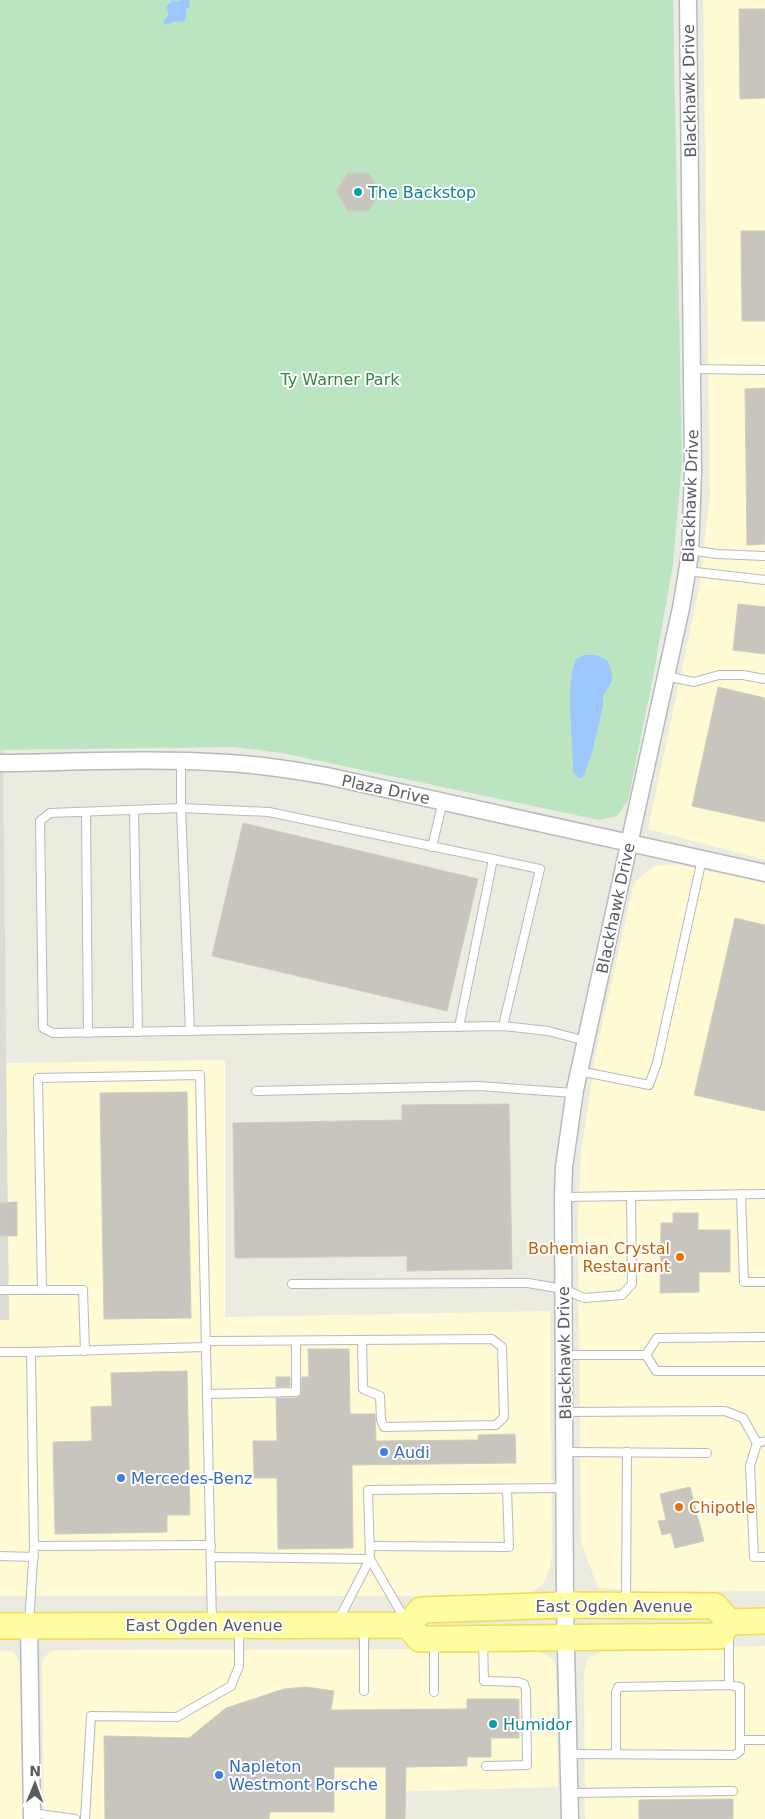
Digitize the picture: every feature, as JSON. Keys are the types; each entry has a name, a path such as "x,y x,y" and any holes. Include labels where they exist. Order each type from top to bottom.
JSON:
{"main road":[{"name":"East Ogden Avenue","path":"0,1626 408,1625 421,1610 565,1605 715,1606 729,1622 719,1636 483,1639 420,1639 408,1625"},
{"path":"729,1622 765,1621"}],"street":[{"name":"Blackhawk Drive","path":"570,1819 565,1605 563,1289 566,1151 574,1093 666,676 690,550 694,472 688,0"},
{"name":"Plaza Drive","path":"0,763 181,762 276,768 327,776 765,873"},
{"path":"29,1626 32,1816"}],"lane":[{"path":"692,369 765,370"},
{"path":"690,550 717,554 765,556"},
{"path":"687,571 765,580"},
{"path":"666,676 694,682 719,675 743,674 765,678"},
{"path":"181,762 181,808 190,1031"},
{"path":"432,847 443,801"},
{"path":"503,1026 540,869 269,812 181,808 50,813 40,821 43,1028 53,1033 503,1026 548,1031 586,1041"},
{"path":"134,810 138,1032"},
{"path":"86,812 88,1033"},
{"path":"459,1026 493,859"},
{"path":"579,1071 649,1085 657,1063 702,859"},
{"path":"42,1290 38,1078 200,1075 212,1625"},
{"path":"256,1091 478,1086 574,1093"},
{"path":"741,1194 744,1282 765,1282"},
{"path":"564,1197 765,1194"},
{"path":"292,1284 528,1283 563,1289 584,1298 622,1295 632,1284 632,1196"},
{"path":"0,1290 83,1290 85,1351"},
{"path":"646,1355 657,1338 765,1337"},
{"path":"0,1352 85,1351 296,1340 492,1339 502,1347 504,1418 496,1425 384,1427 380,1420 380,1396 363,1390 362,1340"},
{"path":"207,1394 296,1392 296,1340"},
{"path":"29,1626 34,1557 31,1352"},
{"path":"564,1355 646,1355"},
{"path":"646,1355 656,1370 765,1371"},
{"path":"564,1412 725,1411 743,1418 761,1442 750,1466 754,1557 765,1557"},
{"path":"565,1452 707,1452"},
{"path":"626,1605 628,1452"},
{"path":"336,1625 370,1559 368,1490 565,1488"},
{"path":"370,1546 508,1547 507,1489"},
{"path":"34,1546 211,1544"},
{"path":"0,1556 34,1557"},
{"path":"211,1557 370,1559"},
{"path":"370,1559 408,1625"},
{"path":"729,1622 729,1684"},
{"path":"86,1819 91,1716 177,1717 232,1686 239,1666 239,1625"},
{"path":"364,1625 364,1691"},
{"path":"434,1639 434,1692"},
{"path":"483,1639 484,1681 518,1682 524,1684 526,1690 527,1765 486,1766"},
{"path":"569,1754 735,1755 740,1751 740,1687 729,1684 618,1687 616,1692 616,1754"},
{"path":"740,1740 765,1740"},
{"path":"569,1793 733,1791"},
{"path":"32,1816 75,1819"}],"shaded area":[{"path":"703,0 765,0 765,860 648,829 699,589 710,496"},
{"path":"0,750 3,750 9,1320 0,1320"},
{"path":"674,864 765,883 765,1591 655,1592 598,1588 581,1542 578,1221 581,1153 596,1052 634,883 653,866"},
{"path":"225,1060 225,1317 550,1311 552,1554 550,1568 544,1583 534,1591 515,1596 0,1596 0,1320 9,1320 5,1063"},
{"path":"765,1646 765,1819 585,1819 584,1672 588,1658 605,1650 622,1648"},
{"path":"534,1649 552,1658 556,1666 558,1787 387,1792 386,1819 44,1819 42,1661 49,1652 57,1650"},
{"path":"0,1650 13,1652 18,1658 20,1666 24,1819 0,1819"}],"green space":[{"name":"Ty Warner Park","path":"0,0 673,0 682,461 673,564 652,683 628,800 617,816 599,820 282,753 234,747 0,750"}],"water":[{"path":"173,0 178,2 180,0 189,0 190,6 186,10 186,18 183,22 175,21 166,25 163,22 169,14 166,7"},
{"path":"585,655 596,655 607,660 612,673 612,681 603,696 603,706 592,753 583,777 578,778 573,771 570,697 576,659"}],"building":[{"path":"739,9 765,9 765,98 740,99"},
{"name":"The Backstop","path":"348,173 369,173 380,192 369,211 348,211 336,191"},
{"path":"741,231 765,231 765,321 742,321"},
{"path":"765,388 765,544 747,545 745,389"},
{"path":"738,604 765,607 765,654 733,650"},
{"path":"718,687 765,698 765,822 692,806"},
{"path":"243,823 478,879 447,1011 212,956"},
{"path":"735,918 765,925 765,1111 694,1095"},
{"path":"187,1092 191,1318 104,1319 100,1093"},
{"path":"509,1104 512,1269 407,1271 407,1256 235,1258 233,1123 402,1120 402,1105"},
{"path":"17,1202 17,1236 0,1236 0,1203"},
{"path":"673,1213 698,1213 698,1230 730,1230 730,1272 699,1272 699,1292 660,1293 661,1223 673,1223"},
{"name":"Audi","path":"308,1349 349,1349 350,1414 375,1414 376,1441 478,1440 478,1435 515,1434 516,1463 352,1465 353,1548 278,1549 277,1478 254,1478 253,1441 277,1441 276,1398 296,1398 301,1395 302,1377 309,1377"},
{"name":"Mercedes-Benz","path":"187,1371 190,1515 167,1515 167,1532 55,1534 53,1442 92,1441 91,1407 112,1406 111,1373"},
{"path":"276,1377 290,1377 290,1386 276,1387"},
{"name":"Chipotle","path":"690,1487 704,1541 675,1548 671,1533 662,1535 658,1521 666,1520 660,1494"},
{"name":"Napleton Westmont Porsche","path":"306,1687 334,1691 331,1710 467,1709 467,1699 519,1699 519,1738 491,1738 491,1757 467,1757 467,1766 406,1767 405,1819 386,1819 386,1767 334,1767 334,1812 270,1812 269,1819 105,1819 104,1736 189,1738 226,1708 284,1689"},
{"path":"733,1799 733,1819 639,1819 639,1800"}],"place":[{"name":"The Backstop","path":"358,192"},
{"name":"Bohemian Crystal Restaurant","path":"680,1257"},
{"name":"Audi","path":"384,1452"},
{"name":"Mercedes-Benz","path":"121,1478"},
{"name":"Chipotle","path":"679,1507"},
{"name":"Humidor","path":"493,1724"},
{"name":"Napleton Westmont Porsche","path":"219,1775"}]}
